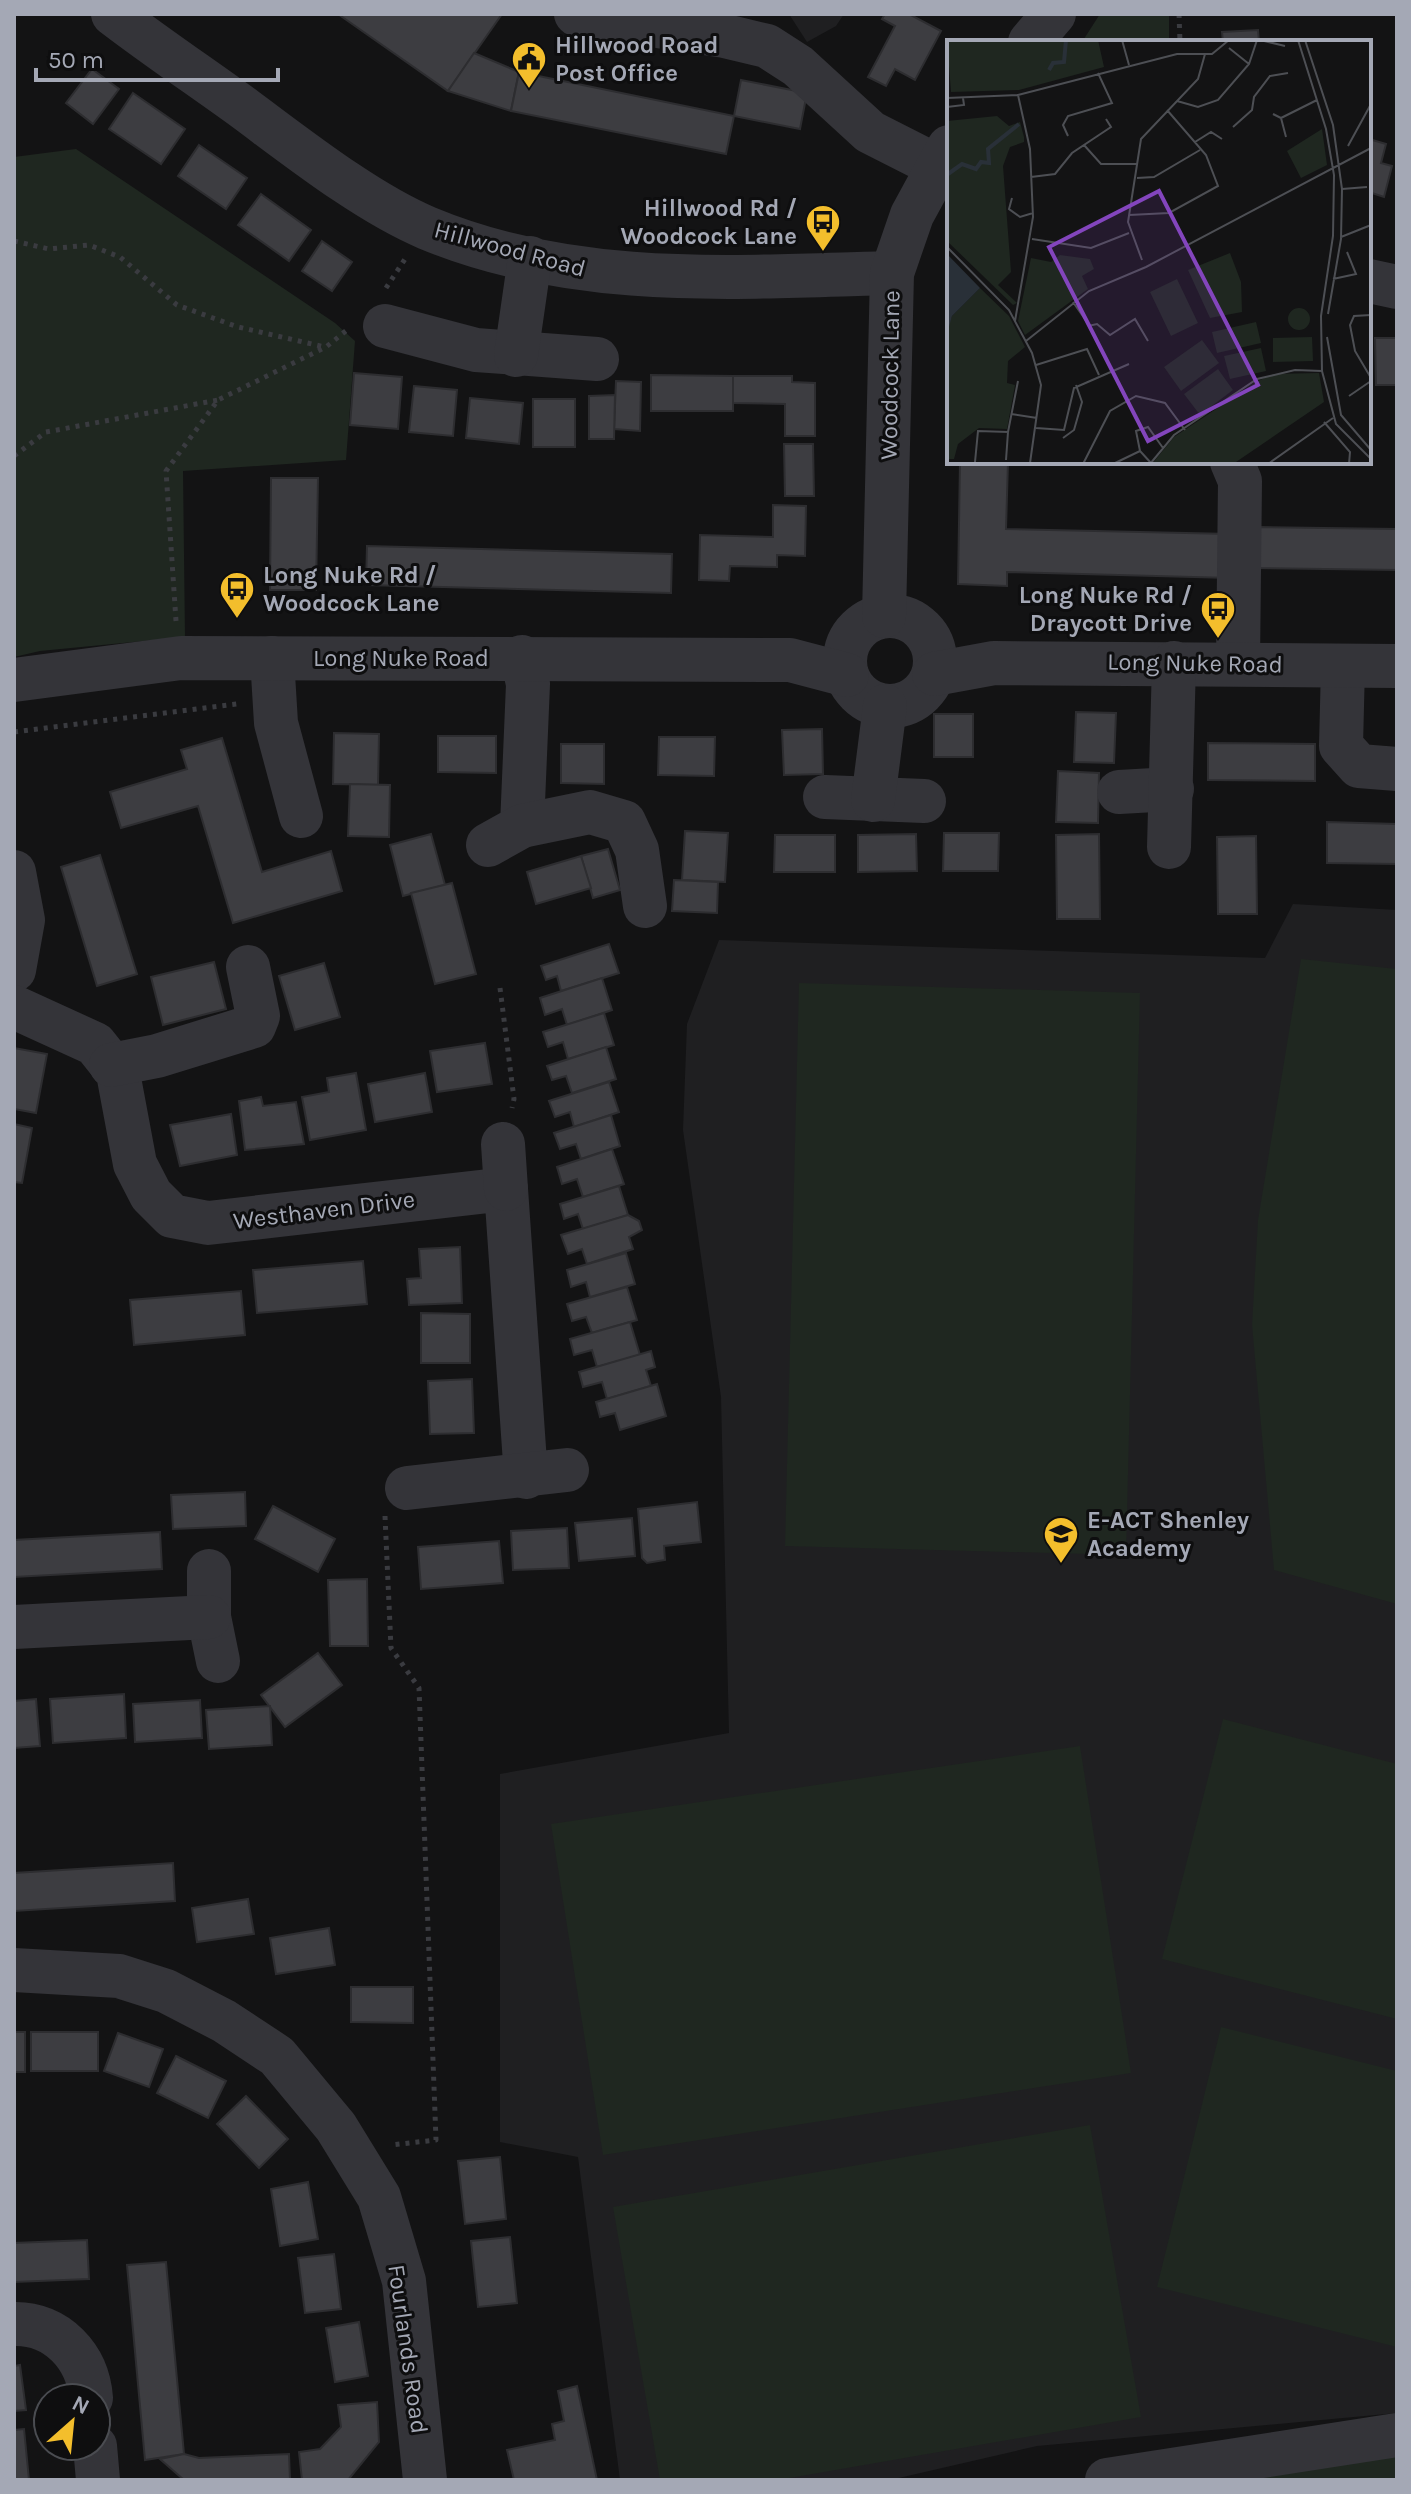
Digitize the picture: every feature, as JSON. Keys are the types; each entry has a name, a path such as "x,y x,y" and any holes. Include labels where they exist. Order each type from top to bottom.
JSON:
{"street":[{"path":"576,14 725,36 767,46 798,66 870,132 943,157"},
{"path":"1032,40 1054,14"},
{"name":"Hillwood Road","path":"134,20 327,170 426,227 530,258 621,275 715,278 892,273"},
{"name":"Woodcock Lane","path":"860,644 892,273 912,215 943,157"},
{"path":"516,355 530,258"},
{"path":"1371,281 1397,287"},
{"path":"372,316 447,345 516,355 597,359"},
{"path":"1233,464 1240,481 1238,664"},
{"name":"Long Nuke Road","path":"14,680 181,658 790,660 860,644 911,621 932,657 994,663 1397,666"},
{"name":"Long Nuke Road","path":"860,644 864,698 885,706"},
{"path":"522,657 528,684 505,836 590,812 624,822 637,850 645,906"},
{"path":"873,800 885,706 912,701 929,685 932,657"},
{"path":"272,658 276,723 301,816"},
{"path":"1169,847 1174,663"},
{"path":"1343,666 1341,746 1359,766 1397,769"},
{"path":"1119,792 1172,789"},
{"path":"825,797 924,801"},
{"path":"14,872 23,920 14,970"},
{"path":"14,1007 95,1044 111,1065 157,1056 254,1026 258,1016 248,967"},
{"name":"Westhaven Drive","path":"111,1065 118,1073 129,1118 135,1164 151,1195 172,1216 208,1223 506,1189"},
{"path":"407,1488 547,1473 506,1189 503,1144"},
{"path":"209,1571 209,1617 218,1661"},
{"path":"14,1627 209,1617"},
{"name":"Fourlands Road","path":"14,1970 119,1976 166,1991 224,2021 277,2056 336,2127 379,2197 404,2281 425,2480"},
{"path":"14,2324 47,2330 75,2351 90,2382"},
{"path":"1107,2480 1302,2447 1397,2435"}],"path":[{"path":"1179,14 1180,40"},
{"path":"14,456 46,432 218,400 326,347 372,316 426,227"},
{"path":"14,241 49,249 89,245 120,257 177,305 238,327 326,347"},
{"path":"181,658 166,471 218,400"},
{"path":"500,988 514,1099 503,1144"},
{"path":"350,2150 436,2140 419,1688 391,1648 384,1490 407,1488"}],"shaded area":[{"path":"789,14 844,14 836,26 807,42"},
{"path":"1100,14 1169,14 1169,40 1083,40"},
{"path":"76,149 335,323 355,341 346,460 183,471 185,637 40,651 14,657 14,157"},
{"name":"E-ACT Shenley Academy","path":"1293,904 1397,910 1397,2413 1037,2446 890,2480 620,2480 578,2157 500,2142 500,1774 729,1733 721,1397 683,1130 687,1024 719,940 1265,958"},
{"path":"1301,959 1397,969 1397,1604 1274,1570 1252,1325 1258,1220"},
{"path":"799,983 1140,993 1126,1555 785,1546"},
{"path":"1223,1719 1397,1764 1397,2019 1162,1959"},
{"path":"1080,1746 1131,2073 603,2155 551,1824"},
{"path":"1221,2027 1397,2071 1397,2347 1157,2287"},
{"path":"1090,2125 1141,2417 778,2480 660,2480 613,2207"},
{"path":"1397,2456 1397,2480 1234,2480"}],"building":[{"path":"338,14 502,14 448,91"},
{"path":"885,14 909,14 941,31 915,80 895,69 886,86 868,77 895,26 882,19"},
{"path":"1258,30 1259,40 1223,40 1222,32"},
{"path":"474,53 519,72 511,111 448,91"},
{"path":"92,69 119,89 93,124 66,103"},
{"path":"519,72 734,116 726,154 511,111"},
{"path":"741,80 807,93 800,129 734,116"},
{"path":"133,93 185,129 161,164 109,129"},
{"path":"1371,140 1386,144 1381,163 1392,166 1384,197 1372,193 1371,196"},
{"path":"199,145 247,178 226,209 178,176"},
{"path":"261,194 311,230 289,261 238,225"},
{"path":"322,241 352,262 332,291 302,271"},
{"path":"1375,338 1397,338 1397,385 1376,385"},
{"path":"354,373 402,377 398,429 350,425"},
{"path":"651,375 733,376 733,411 651,411"},
{"path":"733,376 792,376 792,382 815,383 815,436 785,436 785,404 733,403"},
{"path":"616,381 641,382 640,431 614,429"},
{"path":"414,386 457,390 453,436 409,432"},
{"path":"615,395 614,439 589,439 589,396"},
{"path":"470,398 523,403 519,444 466,438"},
{"path":"533,399 575,399 575,447 533,447"},
{"path":"784,444 813,444 814,496 785,496"},
{"path":"960,464 1008,464 1006,529 1231,534 1230,578 1007,572 1007,586 958,584"},
{"path":"271,478 318,478 316,590 270,590"},
{"path":"773,505 806,506 805,556 777,555 777,567 730,566 729,581 699,580 700,535 773,537"},
{"path":"1257,527 1397,529 1397,570 1256,568"},
{"path":"367,546 672,554 671,593 366,585"},
{"path":"1076,712 1116,713 1114,763 1074,762"},
{"path":"934,714 973,714 973,757 934,757"},
{"path":"822,729 823,774 784,775 782,730"},
{"path":"334,733 379,734 378,785 333,784"},
{"path":"438,736 496,736 496,773 438,772"},
{"path":"659,737 715,737 714,776 658,775"},
{"path":"222,738 262,872 331,851 342,891 233,923 198,806 121,828 110,792 187,769 181,750"},
{"path":"1208,743 1315,744 1315,781 1208,780"},
{"path":"561,744 604,744 604,784 561,783"},
{"path":"1058,771 1099,773 1098,823 1056,822"},
{"path":"350,784 390,785 389,837 348,836"},
{"path":"1327,822 1397,824 1397,864 1327,863"},
{"path":"685,831 728,833 725,882 682,880"},
{"path":"944,833 999,833 998,871 943,871"},
{"path":"431,834 445,885 403,896 390,845"},
{"path":"916,834 917,871 858,872 858,835"},
{"path":"1099,834 1100,919 1057,919 1056,835"},
{"path":"775,835 835,835 835,872 774,872"},
{"path":"1256,836 1257,914 1218,914 1217,837"},
{"path":"608,849 620,890 593,898 581,856"},
{"path":"100,855 137,974 97,986 61,867"},
{"path":"581,856 591,888 536,904 527,872"},
{"path":"674,880 718,882 717,913 672,911"},
{"path":"452,883 476,974 435,984 411,893"},
{"path":"609,944 619,973 561,991 557,976 546,980 541,966"},
{"path":"214,962 226,1009 163,1025 151,977"},
{"path":"324,963 340,1017 295,1030 279,976"},
{"path":"602,978 612,1010 567,1025 562,1009 545,1015 540,998"},
{"path":"604,1013 614,1045 568,1059 563,1042 548,1047 543,1032"},
{"path":"485,1043 492,1084 437,1092 430,1051"},
{"path":"606,1047 616,1079 572,1093 566,1076 552,1080 547,1066"},
{"path":"14,1048 47,1054 36,1113 14,1109"},
{"path":"356,1073 366,1130 310,1140 302,1097 329,1092 327,1078"},
{"path":"425,1073 432,1112 375,1122 368,1084"},
{"path":"609,1082 619,1112 574,1127 570,1112 555,1117 549,1101"},
{"path":"261,1097 263,1106 296,1102 304,1144 245,1150 239,1101"},
{"path":"231,1114 237,1155 180,1166 170,1125"},
{"path":"611,1115 620,1146 581,1159 576,1144 560,1149 554,1133"},
{"path":"14,1124 32,1128 22,1183 14,1182"},
{"path":"612,1149 624,1184 583,1197 577,1179 562,1184 557,1167"},
{"path":"619,1186 628,1215 583,1229 578,1214 564,1219 560,1204"},
{"path":"628,1215 639,1221 642,1230 629,1237 633,1249 587,1264 582,1249 568,1254 561,1235"},
{"path":"460,1247 462,1303 409,1305 407,1279 421,1278 419,1249"},
{"path":"626,1253 635,1284 590,1297 586,1282 571,1287 567,1270"},
{"path":"363,1261 367,1304 257,1313 253,1270"},
{"path":"627,1287 637,1320 592,1333 586,1317 572,1321 567,1304"},
{"path":"241,1291 245,1335 134,1345 130,1300"},
{"path":"421,1313 470,1314 470,1363 421,1363"},
{"path":"630,1322 640,1355 597,1367 592,1350 574,1355 570,1339"},
{"path":"651,1351 655,1367 646,1370 651,1386 607,1399 602,1382 583,1387 579,1372"},
{"path":"472,1379 474,1433 430,1434 428,1381"},
{"path":"657,1384 666,1416 620,1430 615,1413 600,1417 596,1402"},
{"path":"245,1492 246,1526 173,1529 171,1495"},
{"path":"697,1502 701,1542 664,1546 665,1560 647,1563 642,1558 638,1509"},
{"path":"273,1506 335,1539 318,1572 255,1539"},
{"path":"632,1518 635,1556 579,1561 575,1523"},
{"path":"567,1528 569,1568 513,1570 511,1531"},
{"path":"160,1532 162,1569 14,1577 14,1540"},
{"path":"499,1541 503,1583 421,1589 418,1547"},
{"path":"367,1579 368,1646 330,1646 328,1580"},
{"path":"318,1653 342,1685 285,1727 261,1695"},
{"path":"124,1694 126,1738 53,1743 50,1699"},
{"path":"36,1699 40,1746 14,1748 14,1701"},
{"path":"200,1700 202,1738 135,1742 133,1704"},
{"path":"270,1706 272,1745 209,1749 206,1710"},
{"path":"173,1863 175,1901 14,1911 14,1873"},
{"path":"248,1899 254,1934 197,1942 192,1908"},
{"path":"329,1928 335,1965 276,1974 270,1938"},
{"path":"351,1987 413,1987 413,2023 351,2022"},
{"path":"14,2032 25,2032 25,2072 14,2072"},
{"path":"31,2032 98,2032 98,2071 31,2071"},
{"path":"118,2033 163,2049 149,2087 104,2071"},
{"path":"176,2056 226,2081 208,2118 157,2093"},
{"path":"246,2096 288,2139 259,2168 217,2124"},
{"path":"500,2157 506,2219 465,2224 458,2161"},
{"path":"308,2182 318,2239 280,2246 271,2189"},
{"path":"510,2237 517,2303 478,2307 471,2241"},
{"path":"87,2240 89,2279 14,2282 14,2243"},
{"path":"334,2254 341,2309 305,2313 298,2258"},
{"path":"166,2262 184,2454 145,2460 127,2265"},
{"path":"359,2322 368,2376 335,2382 326,2328"},
{"path":"20,2365 26,2410 14,2411 14,2366"},
{"path":"577,2386 597,2480 514,2480 507,2450 555,2440 552,2424 564,2421 558,2391"},
{"path":"377,2402 379,2442 348,2480 302,2480 299,2452 320,2449 341,2427 338,2405"},
{"path":"24,2429 29,2480 14,2480 14,2430"},
{"path":"184,2454 199,2458 289,2454 290,2480 184,2480 160,2459"}],"place":[{"name":"Hillwood Road Post Office","path":"529,90"},
{"name":"Hillwood Rd / Woodcock Lane","path":"823,253"},
{"name":"Long Nuke Rd / Woodcock Lane","path":"237,620"},
{"name":"Long Nuke Rd / Draycott Drive","path":"1218,640"},
{"name":"E-ACT Shenley Academy","path":"1061,1565"}]}
